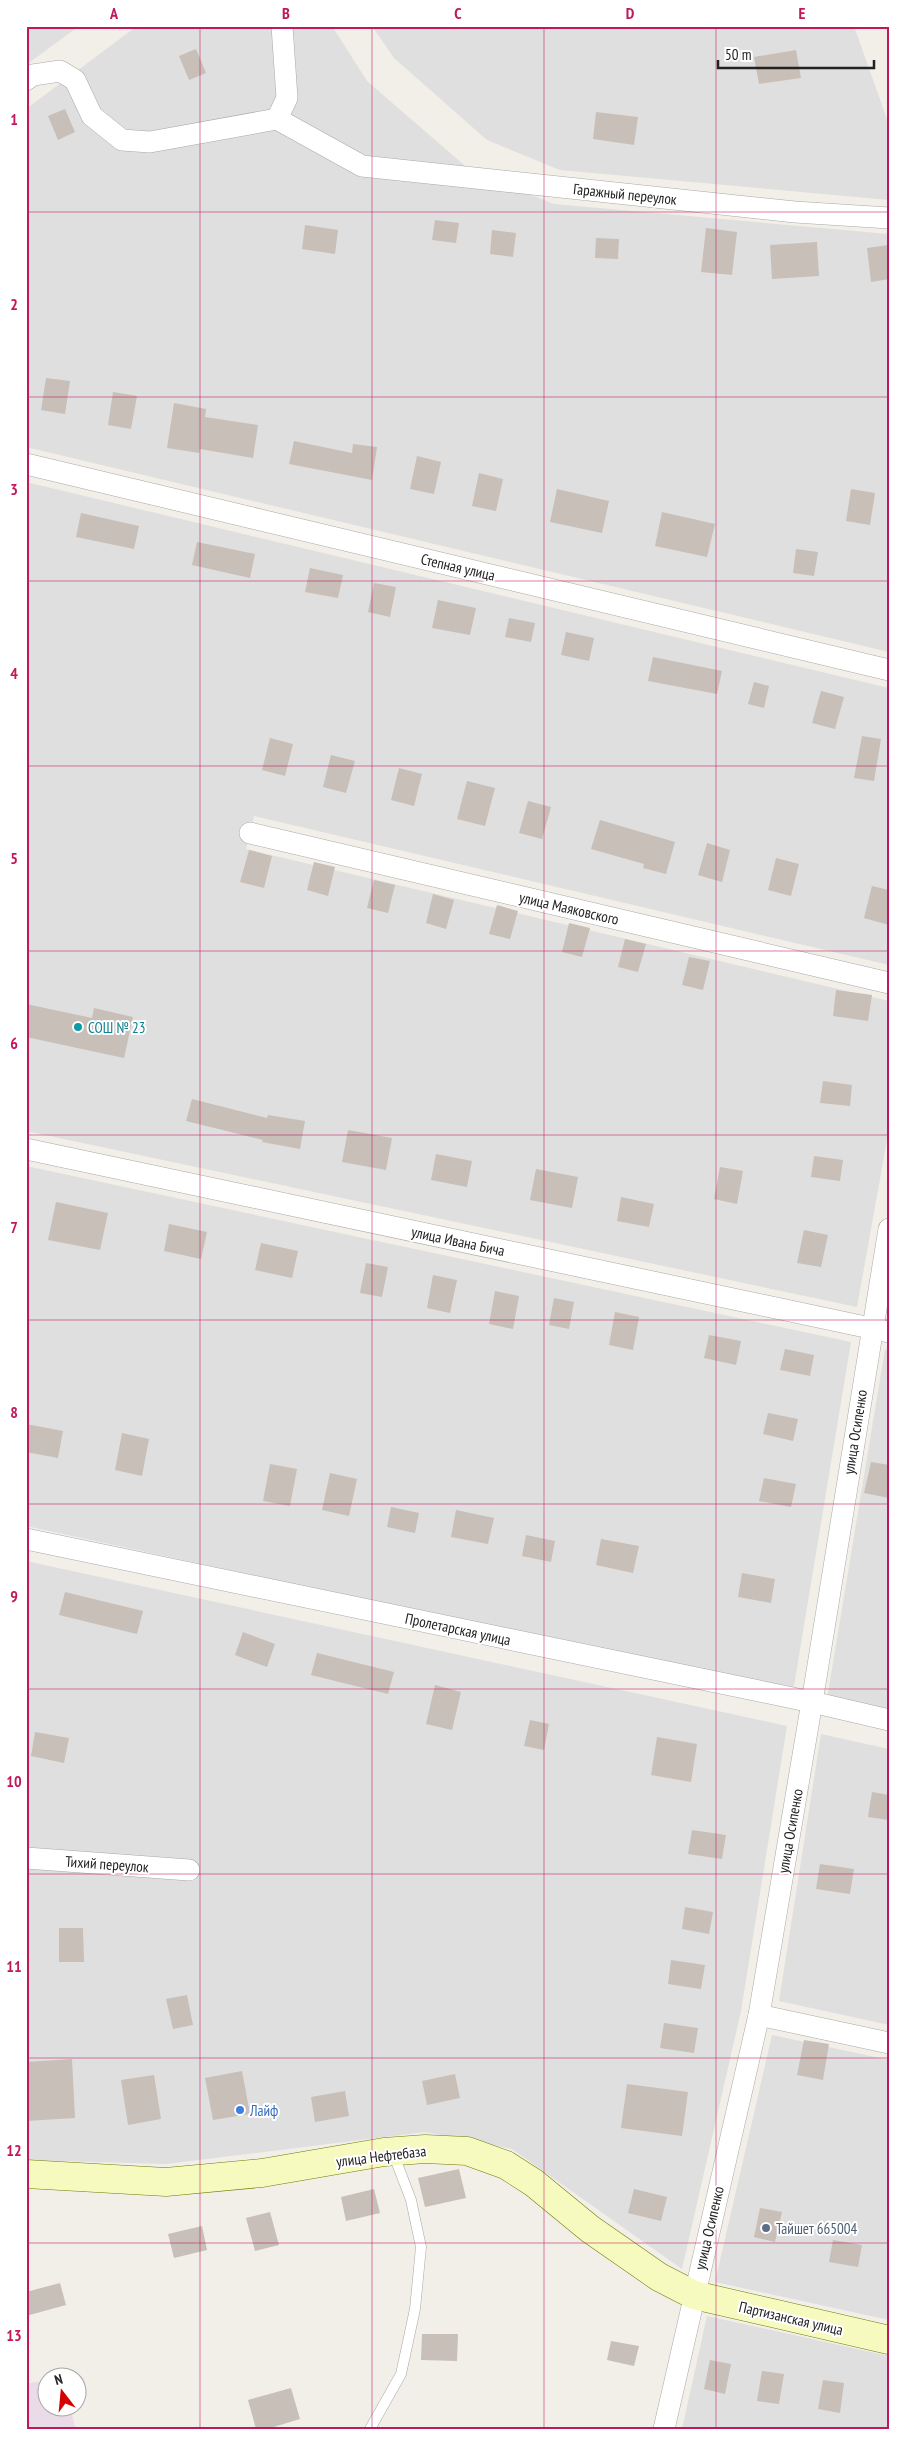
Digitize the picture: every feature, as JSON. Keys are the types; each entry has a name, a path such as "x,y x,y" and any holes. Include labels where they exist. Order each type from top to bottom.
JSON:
{"main road":[{"name":"улица Нефтебаза","path":"26,2174 166,2182 262,2173 392,2152 425,2149 467,2151 506,2165 534,2183 590,2229 659,2277 694,2295"},
{"name":"Партизанская улица","path":"694,2295 889,2340"}],"street":[{"path":"26,80 33,75 60,71 75,80 92,116 122,140 150,142 277,119 287,98 282,26"},
{"name":"Гаражный переулок","path":"277,119 362,166 795,212 889,218"},
{"name":"Степная улица","path":"26,464 889,670"},
{"name":"улица Маяковского","path":"250,833 889,983"},
{"name":"улица Ивана Бича","path":"26,1149 880,1330"},
{"name":"улица Осипенко","path":"664,2429 759,2015 812,1702 880,1330 889,1229"},
{"name":"Пролетарская улица","path":"26,1539 812,1702 889,1720"},
{"name":"Тихий переулок","path":"26,1858 189,1870"},
{"path":"759,2015 889,2043"}],"lane":[{"path":"370,2429 401,2374 415,2309 421,2247 411,2200 392,2152"}],"shaded area":[{"path":"26,26 79,26 26,65"},
{"path":"137,26 332,26 367,81 471,171 554,204 889,234 889,652 26,447 26,109"},
{"path":"372,26 854,26 889,125 889,200 560,170 487,140 394,58"},
{"path":"26,482 889,688 889,965 254,816 246,849 889,1001 889,1129 857,1307 26,1131"},
{"path":"26,1166 851,1342 793,1692 26,1526"},
{"path":"885,1349 889,1350 889,1713 827,1699"},
{"path":"26,1561 787,1726 741,2011 682,2269 512,2149 425,2132 166,2164 26,2160"},
{"path":"821,1734 889,1749 889,2025 779,2001"},
{"path":"772,2035 889,2060 889,2320 715,2282"},
{"path":"707,2316 889,2356 889,2429 682,2429"},
{"path":"38,2382 38,2418 73,2418 76,2429 26,2429 26,2384"}],"building":[{"path":"196,49 206,73 189,80 179,56"},
{"path":"796,50 801,78 759,84 754,57"},
{"path":"65,109 75,132 58,140 48,116"},
{"path":"596,112 638,117 634,145 593,139"},
{"path":"435,220 459,223 456,243 432,240"},
{"path":"305,225 338,230 335,254 302,249"},
{"path":"706,228 737,232 732,275 701,272"},
{"path":"492,230 516,233 513,257 490,254"},
{"path":"596,238 619,239 618,259 595,258"},
{"path":"817,242 819,276 772,279 770,245"},
{"path":"889,245 889,279 871,282 867,248"},
{"path":"46,378 70,381 65,414 41,410"},
{"path":"113,392 137,396 131,429 108,425"},
{"path":"174,403 206,409 205,417 258,425 253,458 200,449 199,453 167,448"},
{"path":"294,441 352,453 353,444 377,447 372,480 289,464"},
{"path":"417,456 441,462 434,494 410,489"},
{"path":"479,473 503,479 496,511 472,506"},
{"path":"557,489 609,501 602,533 550,522"},
{"path":"851,489 875,493 870,525 846,521"},
{"path":"662,512 715,524 707,557 655,546"},
{"path":"81,513 139,526 134,549 76,537"},
{"path":"197,542 255,554 250,578 192,565"},
{"path":"796,549 818,552 814,576 793,573"},
{"path":"310,568 343,575 338,598 305,592"},
{"path":"374,583 396,587 390,617 368,612"},
{"path":"438,600 476,608 470,635 432,628"},
{"path":"509,618 535,623 531,642 505,637"},
{"path":"566,632 594,638 589,661 561,655"},
{"path":"653,657 722,671 717,694 648,681"},
{"path":"754,682 769,686 764,708 748,704"},
{"path":"821,691 844,697 835,729 812,723"},
{"path":"862,736 881,739 874,781 854,778"},
{"path":"270,738 293,744 285,776 262,770"},
{"path":"331,755 355,761 346,793 323,787"},
{"path":"399,768 422,774 414,806 391,800"},
{"path":"467,781 495,788 485,826 457,819"},
{"path":"528,801 551,807 542,839 519,833"},
{"path":"600,820 675,842 666,874 643,868 644,864 591,849"},
{"path":"707,843 730,850 722,882 698,875"},
{"path":"249,850 272,856 264,888 240,882"},
{"path":"776,858 799,864 791,896 768,890"},
{"path":"314,862 335,867 328,896 307,890"},
{"path":"374,880 395,885 388,913 367,908"},
{"path":"872,886 889,890 889,925 864,918"},
{"path":"433,894 454,900 446,929 426,923"},
{"path":"497,905 518,911 510,939 489,934"},
{"path":"569,923 590,928 582,957 562,952"},
{"path":"625,939 646,944 638,972 618,967"},
{"path":"689,957 710,961 703,990 682,985"},
{"path":"836,990 872,995 868,1021 833,1016"},
{"name":"СОШ № 23","path":"26,1004 92,1018 94,1008 133,1017 124,1058 26,1037"},
{"path":"823,1081 852,1085 850,1106 820,1103"},
{"path":"192,1099 267,1118 268,1115 305,1121 300,1149 262,1142 263,1140 186,1121"},
{"path":"348,1130 392,1138 386,1170 342,1162"},
{"path":"436,1154 472,1161 467,1187 431,1180"},
{"path":"814,1156 843,1160 840,1181 811,1177"},
{"path":"720,1167 743,1171 737,1204 714,1199"},
{"path":"536,1169 578,1177 572,1208 530,1200"},
{"path":"621,1197 654,1204 649,1227 617,1221"},
{"path":"56,1202 108,1213 100,1250 48,1240"},
{"path":"169,1224 207,1232 201,1259 164,1251"},
{"path":"804,1230 828,1235 821,1267 797,1263"},
{"path":"261,1243 298,1251 292,1278 255,1270"},
{"path":"366,1263 388,1267 382,1297 360,1293"},
{"path":"433,1275 457,1280 450,1313 427,1308"},
{"path":"495,1291 519,1296 513,1329 489,1324"},
{"path":"554,1298 574,1302 569,1329 549,1325"},
{"path":"615,1312 639,1317 633,1350 609,1345"},
{"path":"709,1335 741,1341 736,1365 704,1358"},
{"path":"785,1349 814,1355 810,1376 780,1370"},
{"path":"768,1413 798,1419 793,1441 763,1434"},
{"path":"26,1424 63,1431 58,1458 26,1452"},
{"path":"122,1433 149,1439 142,1476 115,1470"},
{"path":"871,1462 889,1465 889,1498 864,1493"},
{"path":"270,1464 297,1469 290,1506 263,1501"},
{"path":"330,1473 357,1479 349,1516 322,1510"},
{"path":"764,1478 796,1484 791,1507 759,1501"},
{"path":"391,1507 419,1513 415,1533 387,1527"},
{"path":"456,1510 494,1518 488,1544 451,1537"},
{"path":"526,1535 555,1541 551,1562 522,1556"},
{"path":"601,1539 639,1546 633,1573 596,1565"},
{"path":"742,1573 775,1579 771,1603 738,1597"},
{"path":"65,1592 143,1611 137,1634 59,1615"},
{"path":"243,1632 275,1644 267,1667 235,1655"},
{"path":"317,1653 394,1672 388,1694 311,1675"},
{"path":"435,1685 461,1692 452,1730 426,1724"},
{"path":"530,1720 549,1724 544,1750 524,1746"},
{"path":"35,1732 69,1738 64,1763 31,1756"},
{"path":"657,1737 697,1744 691,1782 651,1775"},
{"path":"872,1792 889,1795 889,1820 868,1817"},
{"path":"692,1830 726,1835 722,1859 688,1854"},
{"path":"820,1864 854,1869 850,1894 816,1889"},
{"path":"685,1907 713,1912 709,1934 682,1929"},
{"path":"59,1928 83,1928 84,1962 59,1962"},
{"path":"671,1960 705,1965 701,1989 668,1984"},
{"path":"187,1995 193,2025 173,2029 166,1999"},
{"path":"664,2023 698,2028 694,2053 660,2048"},
{"path":"804,2040 829,2044 823,2080 797,2075"},
{"path":"72,2059 75,2118 26,2121 26,2062"},
{"path":"242,2071 250,2114 213,2120 205,2078"},
{"path":"455,2074 460,2098 427,2105 422,2081"},
{"path":"154,2075 161,2119 128,2125 121,2080"},
{"path":"627,2084 688,2092 682,2136 621,2128"},
{"path":"345,2091 349,2116 315,2122 311,2097"},
{"path":"459,2169 466,2198 425,2207 418,2178"},
{"path":"374,2189 380,2213 346,2221 341,2197"},
{"path":"634,2189 667,2197 661,2221 628,2213"},
{"path":"760,2208 782,2212 775,2242 754,2237"},
{"path":"270,2212 279,2245 255,2251 246,2218"},
{"path":"202,2226 207,2250 174,2258 168,2234"},
{"path":"833,2240 862,2245 858,2267 829,2262"},
{"path":"60,2283 66,2305 26,2316 26,2292"},
{"path":"422,2334 458,2334 457,2361 421,2360"},
{"path":"611,2341 639,2346 634,2366 607,2360"},
{"path":"710,2360 731,2364 725,2394 704,2389"},
{"path":"762,2371 784,2374 779,2404 757,2401"},
{"path":"823,2380 844,2383 840,2413 818,2409"},
{"path":"291,2388 300,2419 267,2429 256,2429 248,2400"}],"place":[{"name":"СОШ № 23","path":"78,1027"},
{"name":"Лайф","path":"240,2110"},
{"name":"Тайшет 665004","path":"766,2228"}]}
